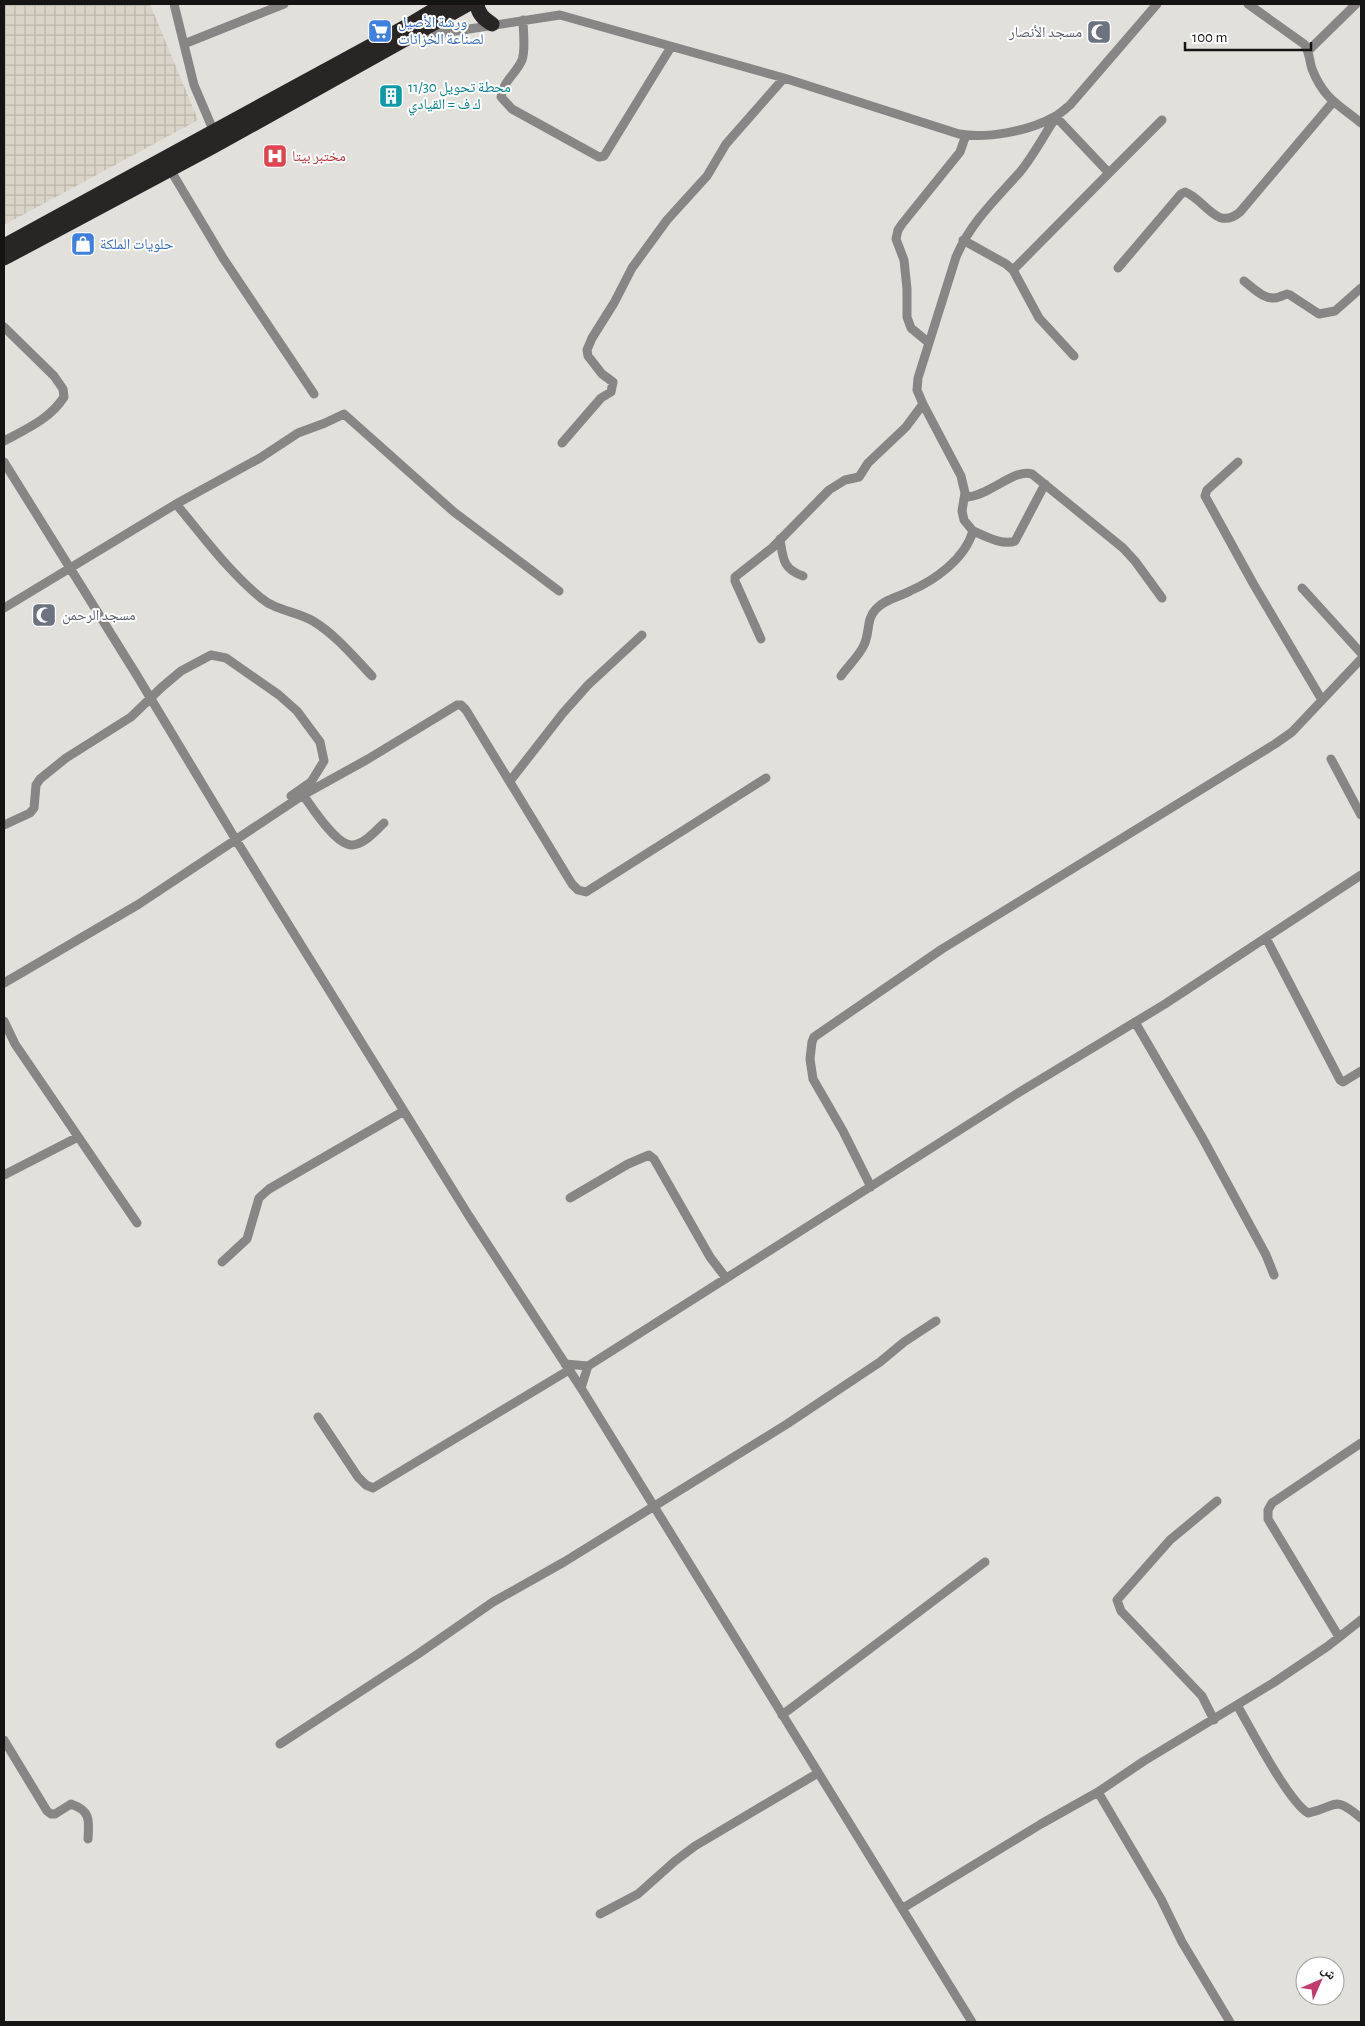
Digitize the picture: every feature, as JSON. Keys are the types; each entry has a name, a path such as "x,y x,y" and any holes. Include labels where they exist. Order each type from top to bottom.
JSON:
{"highway":[{"path":"4,258 167,165 416,28 444,4"},
{"path":"4,246 167,165 214,132 416,28 468,4"},
{"path":"477,4 480,14 492,24"}],"street":[{"path":"174,4 194,85 214,132"},
{"path":"184,44 284,4"},
{"path":"1045,484 1015,540 1010,543 973,532 964,520 962,511 964,493 957,466 923,404 918,390 918,378 963,240 972,226 1021,171 1056,117 1070,105 1157,4"},
{"path":"1248,4 1298,39 1309,50 1311,67 1322,90 1333,102 1361,123"},
{"path":"1309,50 1356,4"},
{"path":"416,28 443,33 560,15 784,78 966,135 972,136 1018,130 1056,117"},
{"path":"522,20 523,57 509,77 502,90 501,97 512,109 599,157 604,156 607,152 621,126 671,47"},
{"path":"562,443 601,398 611,392 613,382 602,374 588,356 587,350 632,268 667,220 707,176 726,144 784,78"},
{"path":"1118,268 1165,211 1185,192 1212,212 1226,219 1233,218 1333,102"},
{"path":"1056,117 1109,173"},
{"path":"1013,270 1162,120"},
{"path":"929,343 909,325 904,260 896,234 960,152 966,135"},
{"path":"167,165 224,258 314,394"},
{"path":"963,240 1006,264 1013,270 1039,318 1074,356"},
{"path":"1244,281 1261,295 1278,298 1287,294 1319,314 1335,311 1361,288"},
{"path":"4,327 54,376 63,389 64,397 56,410 40,422 4,441"},
{"path":"761,639 735,577 772,548 829,490 845,480 859,477 868,463 906,428 923,404"},
{"path":"4,608 176,504 260,458 298,433 344,414 454,512 559,591"},
{"path":"4,462 469,1216 581,1388 972,2022"},
{"path":"1238,462 1208,490 1205,496 1254,585 1322,700"},
{"path":"964,493 968,497 974,497 988,492 1019,474 1026,472 1032,474 1123,548 1162,598"},
{"path":"176,504 223,560 260,598 271,606 311,620 325,629 372,676"},
{"path":"841,676 864,645 869,622 875,609 887,601 911,591 940,575 960,554 973,532"},
{"path":"780,539 786,565 795,573 803,576"},
{"path":"1302,588 1361,653"},
{"path":"510,781 563,713 588,685 642,635"},
{"path":"4,824 30,813 34,808 36,785 40,779 66,758 131,717 162,687 182,671 211,656 226,658 279,695 291,706 320,742 324,761 311,782 235,838 139,904 4,983"},
{"path":"870,1187 843,1131 813,1079 810,1059 814,1037 942,950 1276,744 1292,732 1361,659"},
{"path":"235,838 303,795 368,759 457,704 466,710 572,884 578,890 586,892 766,778"},
{"path":"1331,759 1361,815"},
{"path":"303,795 340,842 351,845 363,842 384,823"},
{"path":"318,1418 358,1477 366,1485 373,1488 567,1367 588,1366 1018,1093 1134,1022 1361,875"},
{"path":"1266,938 1340,1080 1343,1082 1361,1072"},
{"path":"4,1021 15,1044 137,1223"},
{"path":"1134,1022 1202,1138 1266,1255 1274,1275"},
{"path":"222,1262 247,1239 259,1198 269,1189 404,1111"},
{"path":"4,1175 78,1137"},
{"path":"570,1198 628,1164 649,1155 654,1159 710,1257 726,1278"},
{"path":"280,1744 418,1654 493,1602 564,1562 787,1424 880,1362 904,1342 936,1321"},
{"path":"581,1388 588,1366"},
{"path":"1339,1637 1268,1519 1268,1510 1272,1503 1361,1442"},
{"path":"1214,1720 1202,1696 1121,1611 1117,1600 1170,1540 1217,1502"},
{"path":"782,1715 985,1562"},
{"path":"903,1908 1098,1792 1144,1761 1238,1705 1361,1620"},
{"path":"1238,1705 1283,1782 1302,1809 1308,1813 1317,1811 1332,1803 1340,1804 1361,1818"},
{"path":"4,1740 51,1814 55,1814 71,1804 80,1807 85,1812 89,1820 88,1838"},
{"path":"600,1914 638,1894 694,1846 818,1773"},
{"path":"1098,1792 1161,1899 1182,1942 1230,2022"}],"shaded area":[{"path":"4,4 150,4 198,120 4,225"}],"place":[{"name":"ورشة الأصيل لصناعة الخزانات","path":"380,31"},
{"name":"مسجد الأنصار","path":"1099,32"},
{"name":"محطة تحويل 11/30 ك ف = القيادي","path":"391,96"},
{"name":"مختبر بيتا","path":"275,156"},
{"name":"حلويات الملكة","path":"83,244"},
{"name":"مسجد الرحمن","path":"44,615"}]}
